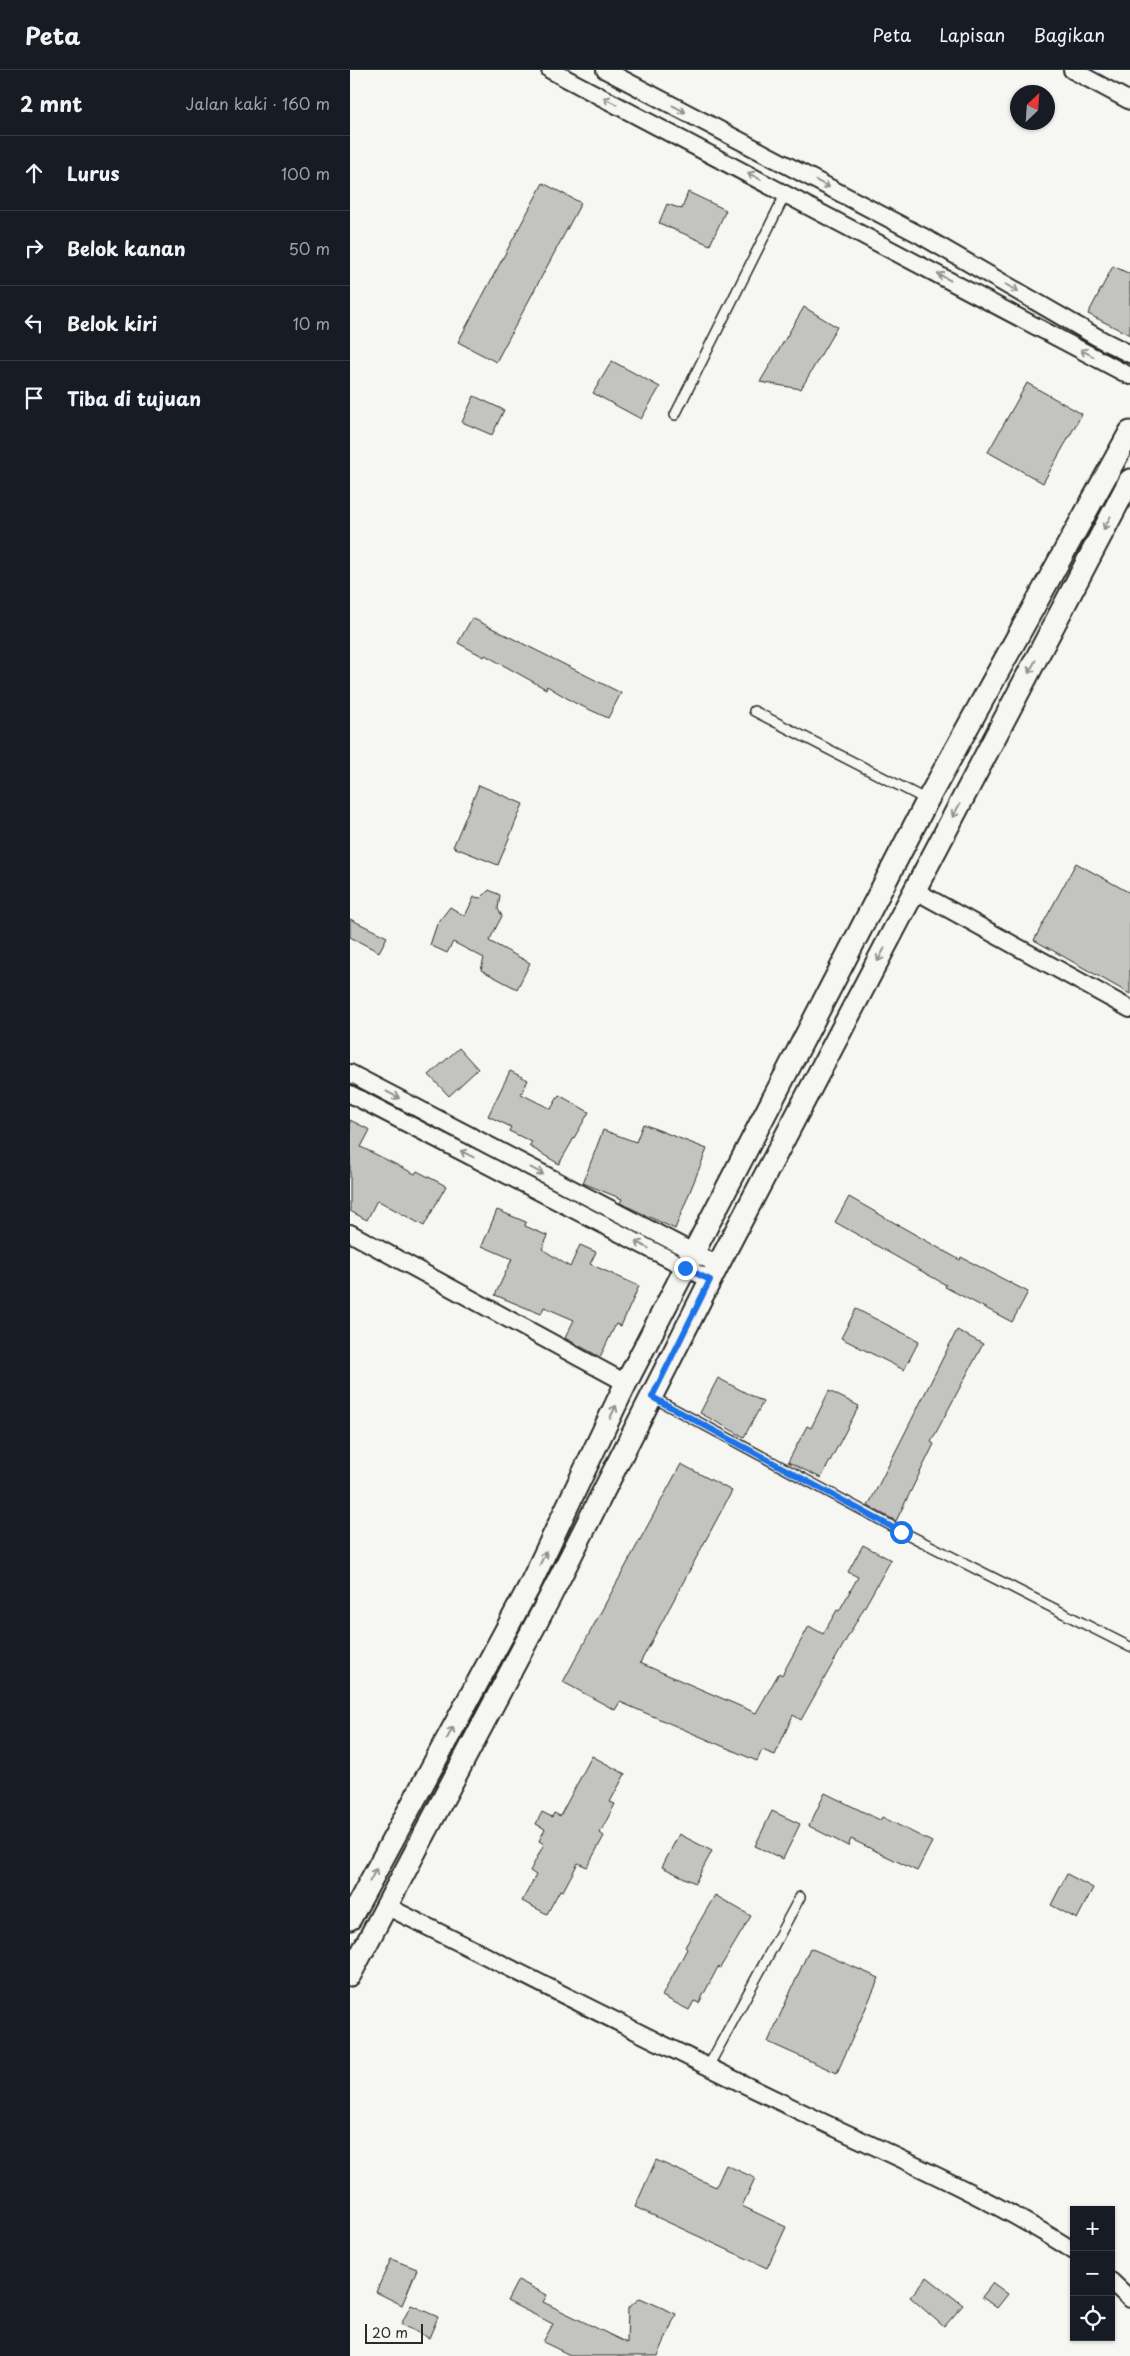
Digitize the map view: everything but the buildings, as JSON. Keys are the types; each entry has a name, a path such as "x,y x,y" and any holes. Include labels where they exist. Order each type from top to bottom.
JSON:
{"street":[{"path":"550,70 1130,376"},
{"path":"605,70 922,236 1093,335 1130,354"},
{"path":"1072,70 1130,102"},
{"path":"350,1919 356,1894 528,1589 626,1383 927,801 1130,432"},
{"path":"350,1975 549,1599 714,1272 1130,480"},
{"path":"914,890 1130,1009"},
{"path":"350,1073 689,1260"},
{"path":"350,1094 714,1272"},
{"path":"350,1233 626,1383"},
{"path":"528,1589 549,1599"},
{"path":"386,1906 708,2067 982,2199 1038,2228 1070,2248"},
{"path":"1115,2285 1130,2299"}],"lane":[{"path":"675,415 786,193"},
{"path":"754,711 927,801"},
{"path":"652,1397 901,1532 1130,1647"},
{"path":"708,2067 800,1897"}],"route":[{"path":"685,1268 710,1280 652,1397 901,1532"}]}
